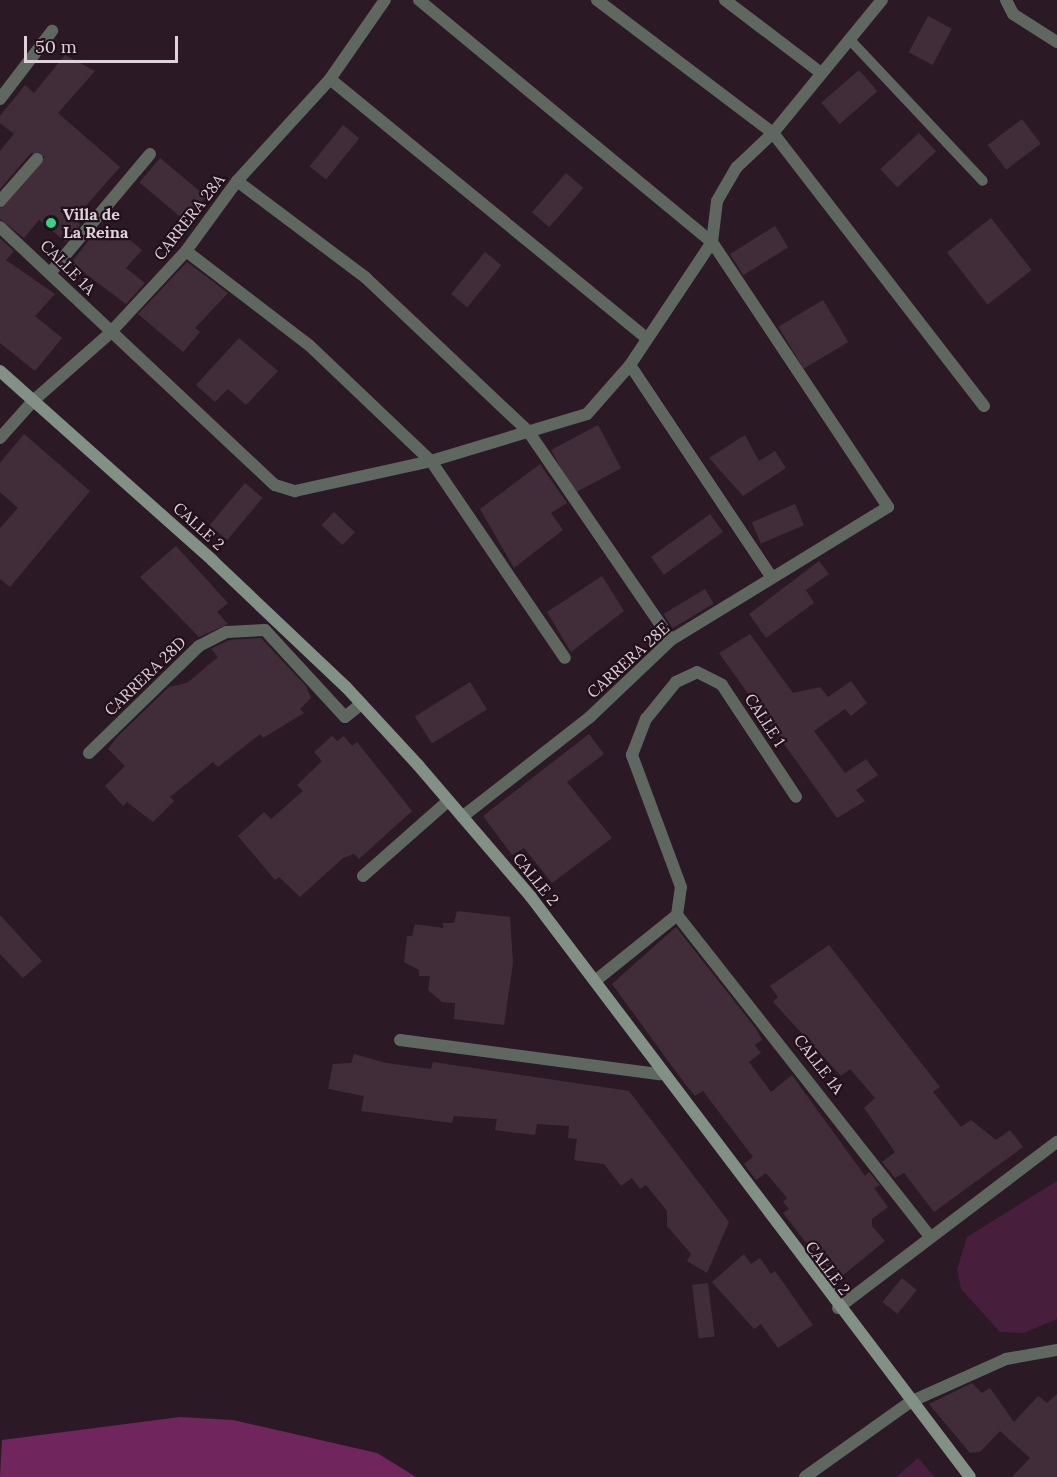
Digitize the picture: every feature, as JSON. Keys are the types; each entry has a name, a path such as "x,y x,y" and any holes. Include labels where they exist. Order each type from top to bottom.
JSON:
{"street":[{"name":"CARRERA 28A","path":"0,438 33,401 110,334 186,251 237,181 330,79 386,0"},
{"path":"418,0 712,242"},
{"path":"597,0 773,133 984,406"},
{"path":"725,0 819,72"},
{"path":"430,461 587,414 630,365 712,242 717,201 737,167 773,133 819,72 851,41 882,0"},
{"path":"1006,0 1014,14 1057,42"},
{"path":"0,99 52,32"},
{"path":"330,79 646,338"},
{"path":"51,272 150,154"},
{"path":"0,201 37,159"},
{"path":"237,181 366,278 528,431 671,640"},
{"name":"CALLE 1A","path":"0,227 51,272 110,334 284,490 430,461"},
{"name":"CARRERA 28E","path":"462,817 590,717 671,640 770,575 888,507 712,242"},
{"path":"186,251 309,345 430,461 566,658"},
{"path":"630,365 770,575"},
{"name":"CALLE 2","path":"0,371 346,687 448,801 594,981 660,1074 910,1402 970,1477"},
{"name":"CARRERA 28D","path":"89,753 199,646 227,632 265,630 330,700"},
{"name":"CALLE 1","path":"677,915 681,887 632,755 646,720 667,692 697,672 722,685 796,796"},
{"path":"346,687 330,700 345,717 361,704"},
{"path":"363,876 448,801"},
{"path":"594,981 677,915"},
{"name":"CALLE 1A","path":"677,915 930,1236"},
{"path":"400,1040 660,1074"},
{"path":"838,1308 930,1236 1057,1143"},
{"path":"805,1477 910,1402 1006,1359 1057,1350"}],"lane":[{"path":"851,41 983,181"}],"shaded area":[{"path":"1057,1181 1057,1319 1024,1333 1000,1332 961,1289 957,1269 967,1237"},
{"path":"180,1417 233,1420 377,1453 416,1477 0,1477 2,1440"},
{"path":"918,1458 935,1477 896,1477"}],"building":[{"path":"928,16 952,29 933,65 909,52"},
{"path":"65,55 95,71 58,113 120,167 76,217 80,225 66,242 39,220 24,238 0,219 0,209 45,157 31,153 0,189 0,151 14,134 0,123 0,116 25,85 34,93"},
{"path":"859,70 877,91 840,124 821,103"},
{"path":"1022,119 1041,144 1006,170 988,145"},
{"path":"343,125 359,138 326,179 310,166"},
{"path":"919,133 936,151 897,187 880,169"},
{"path":"160,158 206,197 185,221 139,183"},
{"path":"566,173 583,188 549,227 532,212"},
{"path":"991,218 1032,270 988,304 947,252"},
{"path":"775,226 788,247 743,275 730,254"},
{"path":"114,227 142,250 126,268 145,283 126,304 71,263 93,235 101,241"},
{"path":"0,238 14,251 6,260 55,294 35,316 62,338 35,371 0,343"},
{"path":"485,252 501,265 467,307 451,294"},
{"path":"187,262 228,293 195,328 200,332 183,352 138,314"},
{"path":"823,300 848,342 804,369 778,327"},
{"path":"239,338 278,371 246,405 228,389 215,402 196,385"},
{"path":"598,425 621,468 574,493 551,450"},
{"path":"24,434 90,491 10,587 0,579 0,528 18,508 0,492 0,463"},
{"path":"745,435 759,461 775,451 786,468 743,496 709,458"},
{"path":"540,464 567,503 551,513 563,530 514,568 480,509"},
{"path":"245,483 263,498 227,540 210,525"},
{"path":"795,504 804,525 761,544 752,522"},
{"path":"334,512 355,532 342,545 321,525"},
{"path":"710,514 723,532 664,575 651,557"},
{"path":"176,546 228,603 217,612 228,624 199,637 140,577"},
{"path":"819,561 829,574 806,590 814,603 766,638 749,614"},
{"path":"602,576 624,611 571,652 547,612"},
{"path":"705,589 714,604 673,628 664,614"},
{"path":"750,634 793,693 820,687 828,697 851,681 867,703 851,716 845,709 814,731 845,773 866,759 878,775 856,790 865,801 837,818 719,653"},
{"path":"261,638 306,686 311,698 300,709 304,713 263,738 260,734 218,767 213,762 170,797 174,801 153,822 127,802 123,806 105,786 125,766 108,749 118,736 169,687 187,683 218,657 211,649 229,640"},
{"path":"470,682 487,709 432,744 415,716"},
{"path":"589,734 604,754 567,782 612,838 552,883 524,848 512,855 483,816"},
{"path":"332,736 337,741 344,736 352,746 357,742 412,811 359,859 354,854 343,858 300,897 279,877 275,880 238,836 264,812 271,819 303,791 297,785 322,761 314,752"},
{"path":"457,911 510,917 513,963 504,1025 454,1019 455,1003 442,1002 428,990 430,976 419,976 419,970 404,962 407,936 412,936 415,924 443,928 443,923 454,923"},
{"path":"0,915 42,961 23,978 0,954"},
{"path":"676,927 757,1030 762,1040 755,1045 761,1053 749,1062 771,1092 792,1075 865,1176 869,1172 880,1185 874,1188 888,1207 872,1219 872,1226 885,1241 842,1276 834,1268 829,1272 783,1213 789,1209 783,1202 787,1198 766,1173 756,1180 744,1164 753,1157 703,1091 695,1096 685,1084 612,984"},
{"path":"829,945 940,1087 933,1092 961,1127 971,1120 996,1140 1010,1130 1023,1147 934,1212 904,1173 895,1178 882,1162 895,1152 864,1108 875,1098 850,1069 841,1076 773,1002 778,997 770,986"},
{"path":"354,1054 386,1063 431,1069 433,1062 629,1091 729,1222 707,1273 687,1261 691,1254 667,1226 667,1211 646,1185 640,1189 632,1178 621,1186 604,1164 574,1160 577,1139 568,1138 569,1126 537,1124 535,1135 495,1130 497,1119 454,1116 452,1123 361,1111 364,1096 328,1089 333,1064 351,1063"},
{"path":"744,1254 751,1264 760,1258 771,1274 775,1271 813,1325 778,1348 761,1324 754,1329 712,1282"},
{"path":"902,1278 917,1290 897,1314 882,1302"},
{"path":"708,1283 715,1337 699,1339 692,1285"},
{"path":"972,1383 982,1393 990,1388 1014,1422 1038,1396 1047,1403 1057,1394 1057,1477 1012,1477 1030,1458 1000,1431 980,1452 970,1453 929,1404"}],"place":[{"name":"Villa de La Reina","path":"51,223"}]}
